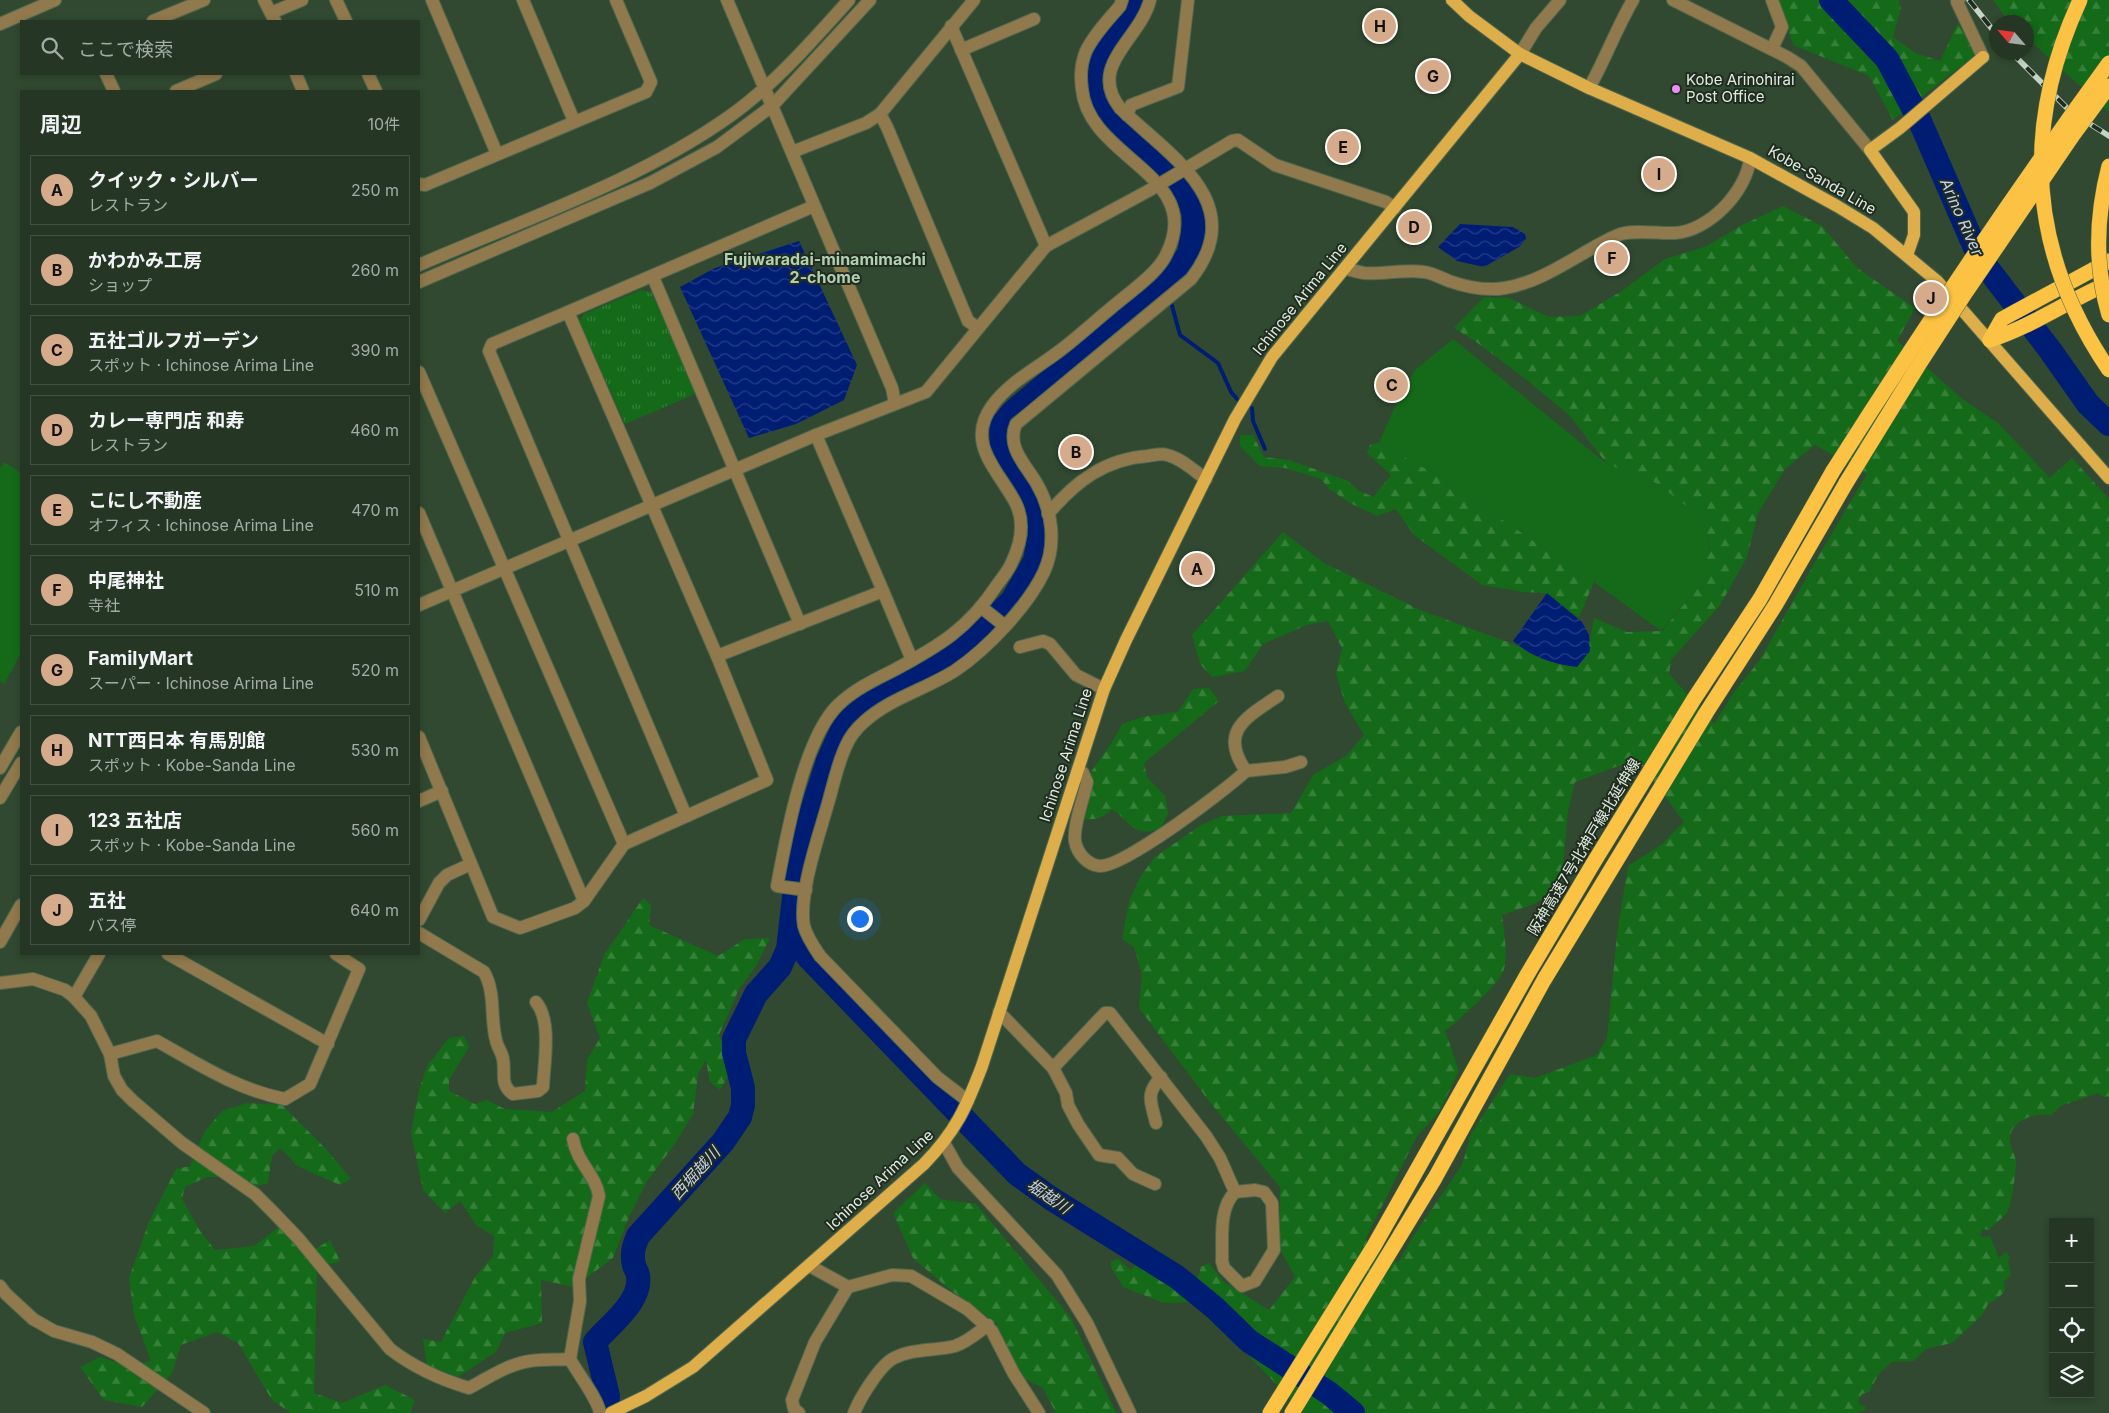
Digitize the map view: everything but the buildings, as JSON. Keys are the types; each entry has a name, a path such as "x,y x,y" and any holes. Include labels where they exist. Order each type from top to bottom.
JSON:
{"highway":[{"path":"2080,0 2067,29 2055,67 2047,106 2041,169 2043,203 2052,254 2061,281 2076,315 2109,370"},
{"name":"阪神高速7号北神戸線北延伸線","path":"1270,1413 1374,1246 1527,975 1594,862 1694,699 1760,599 1833,472 1938,309 2109,63"},
{"path":"1292,1413 1435,1178 1549,972 1702,721 1776,604 1846,483 1918,366 2073,135 2109,86"},
{"path":"2109,166 2101,197 2098,231 2101,282 2109,315"},
{"path":"1990,340 2002,319 2054,289 2109,261"},
{"path":"1990,340 2012,333 2064,304 2109,283"}],"main road":[{"name":"Kobe-Sanda Line","path":"1452,0 1469,16 1520,54 1589,88 1750,158 1859,219 1907,255 1937,281 2109,478"},
{"name":"Ichinose Arima Line","path":"611,1413 646,1396 693,1367 810,1266 924,1164 944,1143 963,1111 982,1066 1104,689 1126,640 1235,419 1272,356 1520,54"},
{"path":"1907,255 1914,235 1914,212 1870,150 1948,89 1983,57"}],"street":[{"path":"0,24 56,0"},
{"path":"155,20 204,0"},
{"path":"264,0 273,17 302,0"},
{"path":"336,0 346,20"},
{"path":"432,0 497,154"},
{"path":"524,0 574,121"},
{"path":"420,184 425,185 646,92 651,82 616,0"},
{"path":"727,0 766,87 772,106 892,388 895,403"},
{"path":"420,265 652,163 730,116 766,87 798,56 849,0"},
{"path":"420,282 650,183 717,147 772,106 870,0"},
{"path":"792,152 866,123 880,114 974,0"},
{"path":"804,890 777,886 784,847 799,788 816,737 836,707 855,691 912,660 958,631 983,609 1011,564 1020,544 1021,522 1016,504 983,449 982,436 987,412 1004,393 1062,349 1136,287 1165,259 1173,240 1176,220 1170,198 1161,182 1104,136 1090,119 1083,104 1082,64 1088,48 1120,6 1122,0"},
{"path":"963,1111 937,1076 820,956 804,926 804,890 838,768 847,744 854,733 874,714 956,670 1017,612 1044,572 1051,541 1048,514 1038,485 1014,448 1013,430 1021,418 1183,285 1201,266 1206,256 1211,238 1210,213 1203,190 1127,115 1114,100 1109,84 1112,61 1144,18 1150,0"},
{"path":"1127,115 1131,105 1178,87 1188,0"},
{"path":"1520,54 1536,28 1560,0"},
{"path":"1589,88 1633,0"},
{"path":"1674,0 1772,49 1801,66 1870,150"},
{"path":"1772,0 1782,27 1772,49"},
{"path":"1957,1 1983,57"},
{"path":"961,50 1034,19"},
{"path":"951,26 1046,246"},
{"path":"106,75 114,90"},
{"path":"178,90 214,75"},
{"path":"296,75 304,90"},
{"path":"368,75 376,90"},
{"path":"880,114 891,136 968,321 978,328"},
{"path":"420,605 505,570 816,435 926,392 1046,246 1148,191 1232,141 1238,140 1275,165 1386,202 1394,208"},
{"path":"1345,268 1365,273 1400,270 1426,272 1452,282 1484,289 1505,288 1532,281 1620,234 1675,233 1703,225 1742,187 1750,167 1750,158"},
{"path":"686,816 489,351 492,344 653,277 814,206"},
{"path":"653,277 800,624"},
{"path":"420,740 493,917 520,928 575,908 584,901 624,844 767,780 717,656 568,312"},
{"path":"420,374 624,844"},
{"path":"816,435 912,660"},
{"path":"1048,514 1075,485 1112,463 1127,458 1166,454 1178,460 1206,480"},
{"path":"420,515 584,901"},
{"path":"717,656 883,591"},
{"path":"983,609 1003,625"},
{"path":"1020,647 1043,641 1050,644 1076,675 1104,689"},
{"path":"1246,771 1236,757 1234,743 1237,732 1243,721 1278,696"},
{"path":"19,770 0,769 4,753 20,733"},
{"path":"4,753 19,770"},
{"path":"1077,772 1083,773 1087,782 1076,828 1076,845 1083,858 1091,864 1101,866 1114,862 1183,820 1246,771 1286,767 1301,762"},
{"path":"0,798 19,770"},
{"path":"420,801 442,791"},
{"path":"420,918 439,883 447,875 471,864"},
{"path":"0,942 20,907"},
{"path":"420,933 484,972 489,980 496,1040 503,1058 504,1080 506,1089 513,1094 538,1091 542,1086 546,1024 540,1007 536,1002"},
{"path":"74,997 98,955"},
{"path":"170,955 328,1044"},
{"path":"110,1054 157,1041 230,1082 268,1096 285,1099 310,1084 359,969 338,955"},
{"path":"0,983 33,979 65,990 74,997 90,1016 110,1054 114,1076 122,1090 132,1101 194,1152 255,1194 298,1238 390,1350 400,1357 468,1388 494,1373 523,1363 570,1359"},
{"path":"999,1012 1053,1068 1066,1093 1071,1112 1099,1155 1118,1158 1132,1174 1155,1184"},
{"path":"1053,1068 1105,1013 1110,1013 1206,1136 1220,1158 1235,1192"},
{"path":"1156,1123 1150,1094 1152,1087 1161,1077"},
{"path":"573,1139 582,1165 597,1184 599,1196 579,1279 580,1301 570,1359 599,1405 600,1413"},
{"path":"944,1143 958,1168 1057,1275 1087,1323 1130,1413"},
{"path":"1256,1190 1264,1192 1272,1203 1274,1250 1255,1281 1242,1286 1224,1268 1222,1261 1224,1209 1228,1200 1235,1192 1256,1190"},
{"path":"810,1266 848,1286 892,1275 911,1276 967,1309 988,1325 1014,1374 1039,1413"},
{"path":"0,1286 33,1319 54,1331 92,1342 117,1354 204,1413"},
{"path":"799,1413 794,1409 792,1400 815,1342 848,1286"},
{"path":"854,1413 862,1394 892,1359 902,1354 955,1346 970,1339 988,1325"}],"green space":[{"path":"1779,0 1898,0 1901,8 1893,37 1915,53 1940,61 1958,23 1976,54 1893,120 1869,76 1793,45"},
{"path":"1993,0 2109,0 2109,112 2034,44 2034,15 2004,15"},
{"path":"1783,206 1822,226 1857,268 1915,308 1897,341 1961,398 1998,423 2050,478 2072,458 2109,499 2109,1097 2106,1098 2098,1093 2061,1106 2051,1115 2044,1114 2030,1117 2017,1124 2013,1129 2010,1135 2010,1143 2016,1166 2014,1186 2008,1211 1989,1230 1983,1229 1980,1235 1982,1237 1990,1236 1999,1258 2006,1252 2010,1257 2008,1262 2011,1275 2004,1282 2005,1291 1988,1304 1982,1315 1952,1343 1926,1349 1914,1361 1891,1362 1878,1375 1869,1392 1862,1394 1859,1399 1859,1404 1865,1406 1866,1410 1855,1413 1304,1413 1227,1333 1194,1302 1164,1303 1123,1287 1111,1267 1111,1261 1118,1259 1131,1270 1140,1260 1196,1285 1201,1267 1209,1263 1224,1282 1269,1310 1295,1277 1280,1249 1280,1187 1209,1101 1139,1008 1142,975 1134,947 1122,939 1129,902 1140,877 1155,857 1201,825 1222,816 1291,813 1314,774 1346,756 1364,735 1345,703 1336,674 1342,648 1328,621 1307,625 1263,644 1245,671 1212,677 1200,664 1192,635 1283,532 1324,563 1420,610 1570,665 1590,640 1594,618 1627,632 1662,631 1690,597 1710,551 1705,520 1656,483 1607,464 1569,415 1523,377 1475,341 1454,328 1484,297 1509,298 1549,317 1580,316 1622,291 1665,259 1707,246 1742,225","holes":["1815,445 1867,474 1759,661 1733,694 1714,724 1669,674 1671,660 1720,605 1747,557 1758,513 1785,469","1618,766 1643,766 1684,822 1661,845 1628,866 1617,934 1607,1038 1597,1055 1535,1078 1510,1074 1471,1134 1462,1165 1412,1238 1398,1263 1365,1240 1417,1136 1439,1112 1459,1071 1445,1031 1478,1002 1501,976 1506,956 1502,915 1534,904 1561,887 1568,811 1575,782"]},
{"path":"641,290 651,292 697,393 625,424 579,321 584,314"},
{"path":"1453,339 1607,464 1656,483 1705,520 1710,551 1690,597 1661,631 1594,582 1435,474 1379,443 1392,413 1415,370"},
{"path":"1240,435 1253,435 1264,457 1289,460 1348,481 1358,490 1373,497 1391,475 1367,453 1370,445 1379,443 1435,474 1594,582 1579,617 1562,608 1545,593 1524,592 1482,585 1414,535 1396,509 1377,516 1352,504 1329,489 1321,479 1285,468 1260,466 1240,446"},
{"path":"4,462 20,472 20,655 4,684 0,681 0,468"},
{"path":"1209,688 1219,701 1144,763 1147,777 1165,796 1168,813 1161,828 1145,832 1140,831 1112,809 1100,818 1084,819 1076,810 1080,791 1122,724 1142,717 1178,712 1193,689"},
{"path":"643,898 651,905 649,925 718,956 745,939 770,938 756,966 739,989 719,1035 731,1071 720,1090 710,1082 706,1060 698,1074 693,1114 674,1145 647,1181 629,1217 613,1258 574,1287 541,1280 542,1323 505,1333 496,1352 458,1377 427,1365 423,1339 441,1342 475,1277 493,1256 494,1236 477,1226 460,1201 445,1213 423,1190 411,1133 419,1090 427,1066 449,1038 464,1036 469,1047 449,1080 449,1091 475,1104 487,1100 505,1109 552,1112 585,1091 587,1060 600,1038 587,1003 604,955"},
{"path":"247,1103 282,1105 326,1149 351,1179 340,1185 297,1166 281,1148 272,1156 268,1183 238,1191 222,1177 207,1177 185,1187 182,1199 200,1231 215,1250 254,1246 279,1227 307,1254 330,1240 340,1261 317,1268 314,1393 342,1403 385,1385 415,1400 410,1413 291,1413 272,1400 238,1343 217,1332 181,1345 172,1373 142,1407 104,1400 80,1367 100,1357 127,1366 151,1361 134,1315 129,1278 149,1222 176,1169 190,1166 205,1131 222,1111"},
{"path":"925,1183 940,1199 976,1204 1071,1318 1116,1413 1056,1413 1043,1388 1021,1377 996,1323 948,1288 913,1258 893,1213"}],"water":[{"path":"1460,224 1513,227 1525,234 1526,239 1519,247 1484,267 1457,261 1438,247"},
{"path":"799,241 857,365 844,400 796,424 749,438 680,287 715,268"},
{"path":"1547,593 1582,622 1589,635 1590,651 1577,667 1543,659 1513,641"}],"waterway":[{"name":"西堀越川","path":"606,1413 608,1396 595,1342 630,1304 635,1295 638,1286 638,1276 633,1261 633,1254 638,1236 723,1142 740,1117 743,1105 743,1088 734,1053 734,1039 756,994 780,967 788,949 797,872 808,823 828,761 842,730 855,713 881,697 921,677 964,646 1012,601 1035,561 1040,534 1036,508 1002,448 1001,426 1013,412 1170,280 1189,254 1194,214 1187,193 1169,170 1115,123 1100,104 1097,79 1103,57 1134,10 1136,0"},
{"name":"Arino River","path":"1831,0 1887,59 1919,119 1979,257 2050,350 2088,404 2109,424"},
{"path":"1169,292 1170,280"},
{"path":"1171,302 1180,335 1218,363 1231,392 1238,400"},
{"path":"1252,408 1253,421 1265,449"},
{"name":"堀越川","path":"792,926 795,940 810,959 1017,1174 1052,1199 1177,1277 1215,1308 1249,1341 1329,1393 1353,1413"}],"railway":[{"path":"1969,0 1989,25"},
{"path":"2019,60 2071,112 2109,136"}],"place":[{"name":"NTT西日本 有馬別館","path":"1380,26"},
{"name":"FamilyMart","path":"1433,76"},
{"name":"Kobe Arinohirai Post Office","path":"1676,89"},
{"name":"こにし不動産","path":"1343,147"},
{"name":"123 五社店","path":"1659,174"},
{"name":"カレー専門店 和寿","path":"1414,227"},
{"name":"中尾神社","path":"1612,258"},
{"name":"五社","path":"1931,298"},
{"name":"五社ゴルフガーデン","path":"1392,385"},
{"name":"かわかみ工房","path":"1076,452"},
{"name":"クイック・シルバー","path":"1197,569"}],"district":[{"name":"Fujiwaradai-minamimachi 2-chome","path":"825,268"}]}
